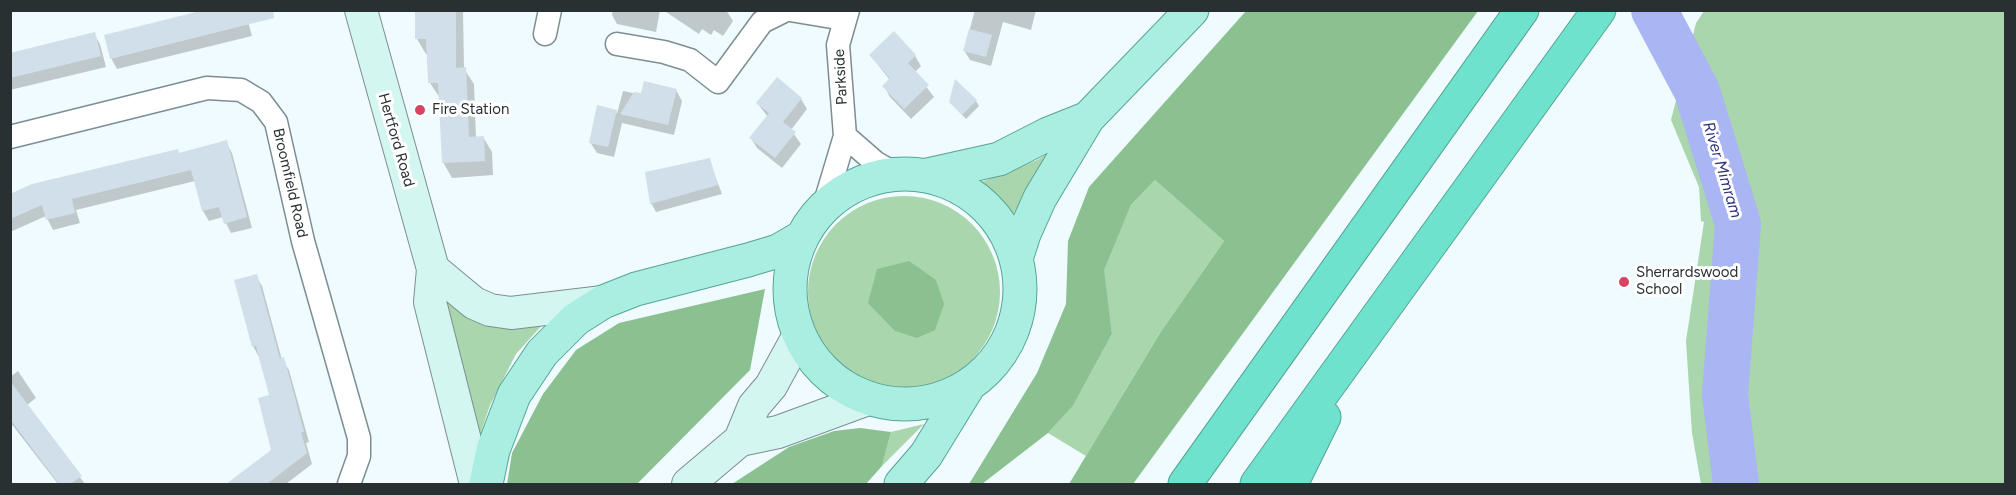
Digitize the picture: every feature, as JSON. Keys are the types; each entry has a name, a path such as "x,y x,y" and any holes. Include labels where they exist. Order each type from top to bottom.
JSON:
{"highway":[{"path":"1185,484 1522,10"},
{"path":"1257,484 1599,10"},
{"path":"1291,484 1364,334"}],"main road":[{"path":"1016,258 1040,198 1088,118 1192,10"},
{"path":"910,175 956,186 982,204 1003,229 1016,258 1020,282 1019,306 1013,330 1002,351 987,370 969,385 926,402 904,405 868,399 843,386 827,372 799,335 789,290 792,262 802,237 824,206 857,184 999,159 1047,134 1088,118"},
{"path":"486,484 502,423 527,372 557,335 576,319 603,302 636,289 778,251 802,237"},
{"path":"901,484 927,455 969,385"}],"street":[{"name":"Hertford Road","path":"361,10 433,269 430,302 476,484"},
{"path":"545,34 550,10"},
{"name":"Parkside","path":"617,44 664,52 690,60 718,82 762,22 788,10 846,15 838,45 838,69 845,136 838,166 824,206"},
{"name":"Broomfield Road","path":"10,137 207,88 241,90 261,102 276,122 303,241 359,438 358,463 349,484"},
{"path":"845,136 876,163 910,175"},
{"path":"433,269 474,303 490,310 511,313 603,302"},
{"path":"688,484 740,440 754,406 771,386 799,335"},
{"path":"740,440 778,432 868,399"}],"green space":[{"path":"1246,11 1478,11 1133,484 1069,484 1160,333 1224,241 1155,180 1131,205 1104,270 1112,334 1073,406 1048,433 982,484 969,484 1037,373 1066,304 1068,241 1089,187"},
{"path":"1704,11 2005,11 2005,484 1701,484 1692,433 1686,341 1704,222 1701,221 1699,187 1671,120 1696,23"},
{"path":"1054,150 1012,216 990,191 979,183 1037,160"},
{"path":"1155,180 1224,241 1160,333 1086,456 1048,433 1073,406 1112,334 1103,270 1131,205"},
{"path":"895,196 913,196 941,203 972,224 993,255 1000,292 993,329 972,360 941,381 913,388 895,388 859,377 830,353 819,337 812,320 808,301 808,283 819,247 843,218 859,207 876,200"},
{"path":"909,261 936,280 944,304 935,330 917,338 895,331 868,303 877,269"},
{"path":"765,289 750,370 637,484 507,484 512,453 543,394 576,350 619,323"},
{"path":"445,296 543,324 516,354 490,405 477,444 442,301"},
{"path":"924,424 882,466 891,432"},
{"path":"860,428 891,432 882,466 866,484 732,484 789,447 834,431"}],"building":[{"path":"204,10 273,10 274,18 110,59 104,35"},
{"path":"415,10 456,10 456,68 466,67 469,137 484,136 485,161 442,163 438,83 428,83 426,39 415,39"},
{"path":"969,29 992,35 986,57 963,51"},
{"path":"894,31 916,55 908,63 929,85 904,109 882,86 890,78 869,55"},
{"path":"95,32 101,56 10,78 10,53"},
{"path":"777,77 802,98 783,122 796,132 775,158 749,138 769,113 756,103"},
{"path":"955,79 977,100 962,115 949,102"},
{"path":"644,81 677,89 668,125 620,114 634,92 641,93"},
{"path":"597,105 617,110 608,147 589,143"},
{"path":"227,140 247,217 224,224 219,207 202,211 191,170 72,199 75,213 46,220 42,205 10,219 10,194 32,184 178,149 179,153"},
{"path":"710,158 718,185 650,204 645,172"},
{"path":"257,274 280,359 284,357 304,432 301,432 307,453 267,484 226,484 271,450 258,398 269,395 256,346 252,347 234,280"},
{"path":"10,381 82,476 70,484 59,484 10,419"}],"waterway":[{"name":"River Mimram","path":"1654,10 1697,91 1738,224 1725,394 1736,484"}],"place":[{"name":"Fire Station","path":"420,110"},
{"name":"Sherrardswood School","path":"1624,282"}]}
